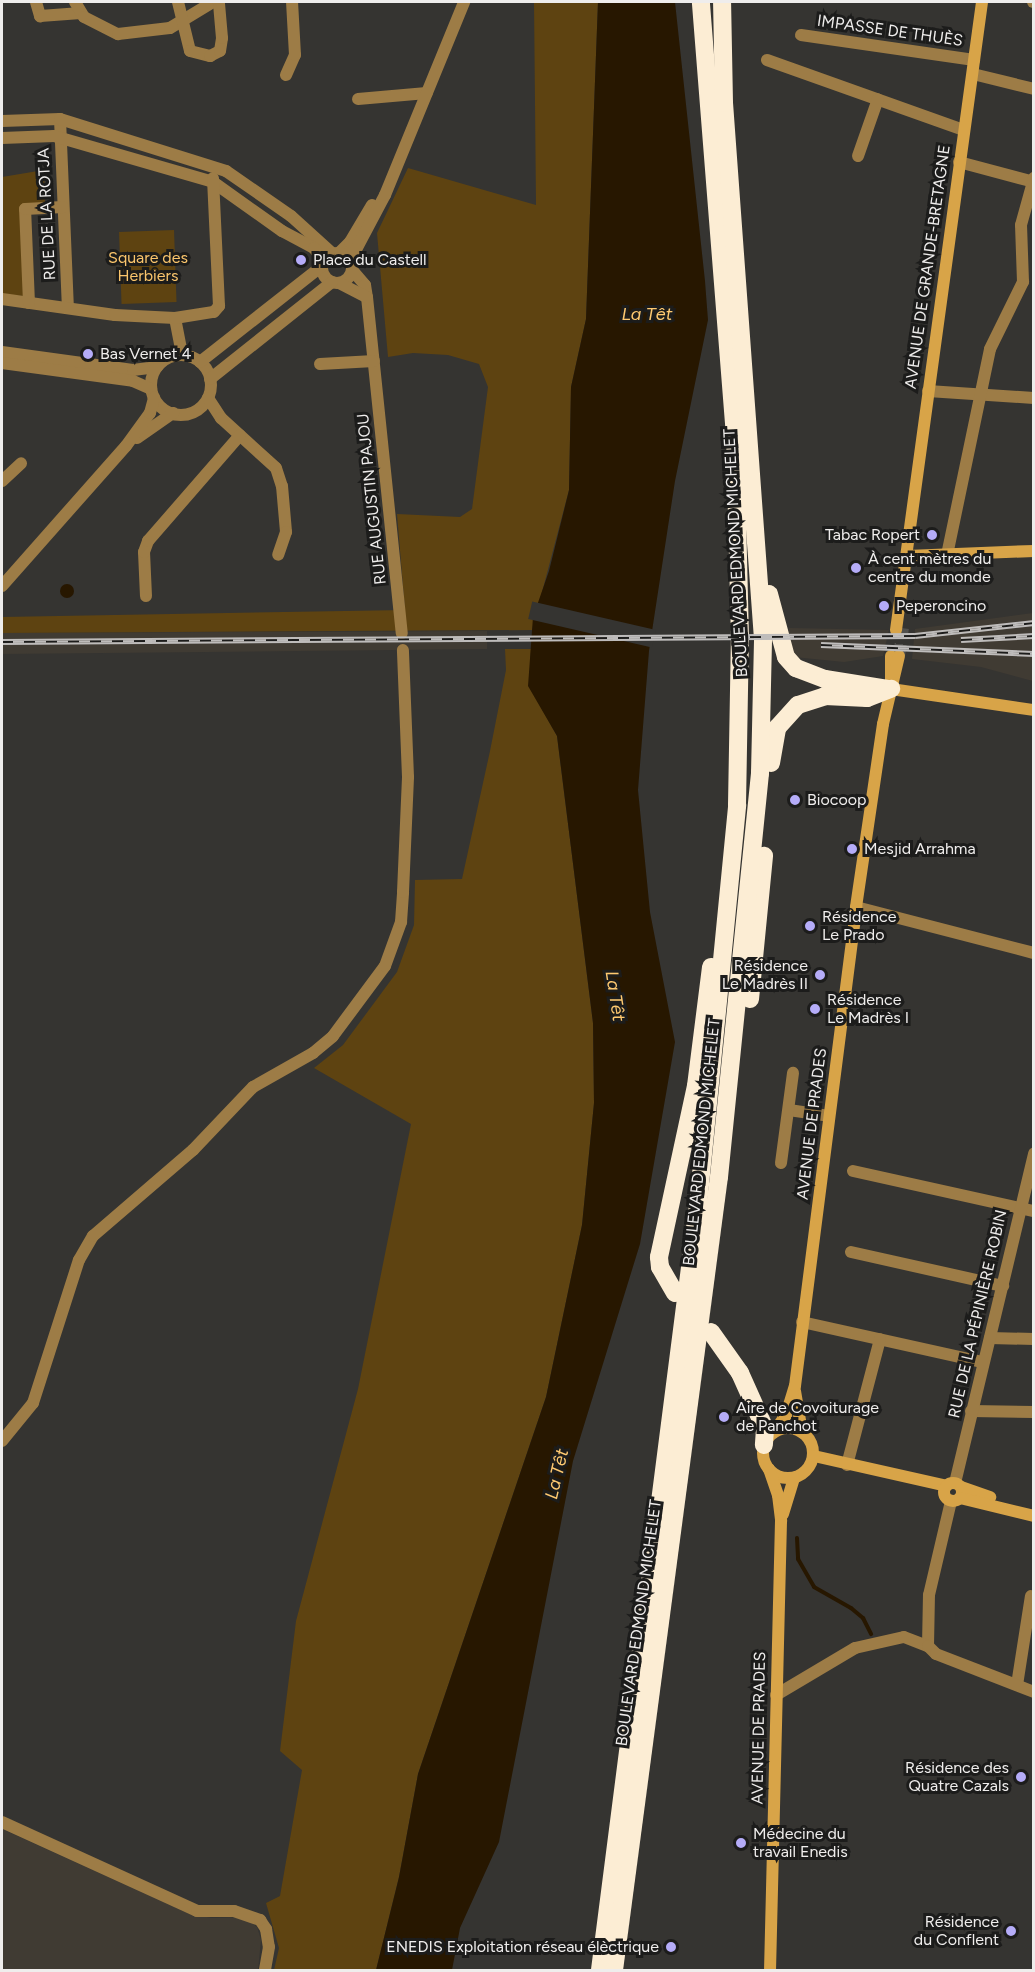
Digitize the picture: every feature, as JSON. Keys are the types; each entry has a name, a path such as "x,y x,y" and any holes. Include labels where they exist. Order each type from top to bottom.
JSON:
{"highway":[{"name":"BOULEVARD EDMOND MICHELET","path":"617,1886 709,1101 737,805 735,436 701,2"},
{"path":"709,2 712,135"},
{"name":"BOULEVARD EDMOND MICHELET","path":"617,1886 719,1177 760,773 763,639 724,103 722,2"},
{"path":"757,544 777,626 791,663 810,675 891,689"},
{"path":"675,1293 663,1274 659,1257 696,1086 725,858 738,675"},
{"path":"719,1177 734,1140 777,728 798,705 810,700 825,696 867,698 891,689"},
{"path":"696,1086 709,1101"},
{"path":"711,1332 740,1373 769,1438"},
{"path":"595,1971 617,1886"},
{"path":"600,1971 617,1886"},
{"path":"616,1971 617,1886"}],"main road":[{"name":"AVENUE DE GRANDE-BRETAGNE","path":"899,629 910,556 910,538 928,390 982,2"},
{"path":"910,556 1034,551"},
{"path":"895,656 891,689 1034,710"},
{"name":"AVENUE DE PRADES","path":"769,1438 786,1415 795,1386 856,907 891,689"},
{"name":"AVENUE DE PRADES","path":"795,1386 802,1432"},
{"path":"788,1428 802,1432 812,1443 814,1456 809,1468 794,1478 780,1478 769,1469 763,1459 769,1438 788,1428"},
{"path":"814,1456 901,1475 1034,1516"},
{"name":"AVENUE DE PRADES","path":"769,1469 778,1495 781,1521 770,1971"},
{"name":"AVENUE DE PRADES","path":"781,1521 794,1478"}],"street":[{"path":"36,2 40,16 81,13"},
{"path":"75,2 81,13 108,32 118,34 170,28 213,2"},
{"path":"178,2 190,51 210,56 220,51 219,2"},
{"path":"286,75 295,55 292,2"},
{"path":"210,380 335,282 351,266 392,177 464,2"},
{"name":"IMPASSE DE THUÈS","path":"801,35 974,60"},
{"path":"767,60 964,129"},
{"path":"973,74 1034,89"},
{"path":"358,99 427,93"},
{"path":"858,156 878,99"},
{"path":"2,121 64,120 213,166 240,178 329,258"},
{"name":"RUE DE LA ROTJA","path":"64,120 63,207 72,308"},
{"path":"2,138 64,139 213,182 282,231 329,258 351,266 365,285 367,297"},
{"name":"RUE DE LA ROTJA","path":"64,139 72,308"},
{"path":"947,555 978,394 990,349 1020,293 1029,260 1021,225 1033,180 959,162"},
{"path":"2,299 174,318 214,312 219,306 213,166"},
{"path":"200,362 350,242 392,177"},
{"path":"29,303 25,209 63,207"},
{"path":"329,258 324,276 367,297"},
{"name":"RUE AUGUSTIN PAJOU","path":"367,297 402,633"},
{"path":"174,318 182,354"},
{"path":"2,352 133,370 156,367"},
{"path":"2,586 126,446 150,413 156,367 163,360 182,354 200,362 210,380 208,398 221,418 276,468 282,486 286,532 278,555"},
{"path":"320,364 374,361"},
{"path":"2,363 133,381 152,394 172,413"},
{"path":"928,390 1034,398"},
{"path":"194,411 208,398"},
{"path":"126,446 172,413 194,411 221,418"},
{"path":"146,596 144,552 148,541 240,435"},
{"path":"2,481 21,463"},
{"path":"2,1441 37,1395 79,1260 93,1236 193,1150 253,1087 313,1053 333,1036 385,966 401,922 403,892 408,777 403,650"},
{"path":"856,907 1034,953"},
{"path":"781,1164 793,1072"},
{"path":"789,1110 829,1116"},
{"name":"RUE DE LA PÉPINIÈRE ROBIN","path":"928,1646 929,1595 1034,1153"},
{"path":"853,1171 1034,1211"},
{"path":"851,1252 1003,1286"},
{"path":"802,1322 983,1362"},
{"path":"990,1338 1034,1339"},
{"path":"847,1465 880,1340"},
{"path":"971,1411 1034,1412"},
{"path":"1017,1686 1031,1610 1031,1596"},
{"path":"776,1695 855,1648 904,1637 928,1646 936,1654 1034,1692"},
{"path":"2,1822 197,1911 234,1911 260,1920 266,1929 268,1947 265,1971"}],"shaded area":[{"path":"1033,613 1033,681 981,667 912,659 915,629"},
{"path":"789,628 889,630 883,656 844,662 794,657 789,647"},
{"path":"487,631 487,649 2,654 2,633"},
{"path":"2,1829 183,1911 211,1918 244,1917 257,1927 261,1940 258,1970 2,1970"}],"green space":[{"path":"534,2 598,2 586,319 571,387 569,490 532,630 2,633 2,617 405,610 397,514 460,517 472,509 488,387 479,364 448,355 413,353 388,357 377,233 408,168 536,205"},
{"path":"44,170 45,202 22,207 23,296 2,294 2,177"},
{"name":"Square des Herbiers","path":"174,230 177,302 122,304 119,232"},
{"path":"505,649 531,649 529,686 557,736 593,1023 594,1103 582,1225 546,1397 418,1774 399,1877 376,1970 274,1970 279,1948 266,1903 280,1896 302,1770 280,1751 296,1621 358,1389 411,1124 314,1068 343,1045 397,972 414,925 415,880 462,879 506,670"}],"water":[{"name":"La Têt","path":"598,2 675,2 708,320 675,481 649,651 638,790 650,912 675,1042 640,1244 573,1461 499,1842 460,1928 452,1970 376,1970 399,1877 418,1774 546,1397 582,1225 594,1103 593,1023 557,736 528,686 533,617 549,571 569,490 571,387 586,319"},
{"path":"64,584 70,584 74,591 70,598 64,598 60,594 60,588"}],"pier":[{"path":"532,601 656,630 652,648 528,619"}],"waterway":[{"path":"797,1538 798,1559 814,1587 851,1608 863,1618 871,1634"}],"tunnel":[{"path":"899,656 903,628"}],"railway":[{"path":"2,642 915,636 1034,623"},
{"path":"961,640 1034,636"},
{"path":"821,645 1034,654"}],"place":[{"name":"Place du Castell","path":"301,260"},
{"name":"Bas Vernet 4","path":"88,354"},
{"name":"Tabac Ropert","path":"932,535"},
{"name":"À cent mètres du centre du monde","path":"856,568"},
{"name":"Peperoncino","path":"884,606"},
{"name":"Biocoop","path":"795,800"},
{"name":"Mesjid Arrahma","path":"852,849"},
{"name":"Résidence Le Prado","path":"810,926"},
{"name":"Résidence Le Madrès II","path":"820,975"},
{"name":"Résidence Le Madrès I","path":"815,1009"},
{"name":"Aire de Covoiturage de Panchot","path":"724,1417"},
{"name":"Résidence des Quatre Cazals","path":"1021,1777"},
{"name":"Médecine du travail Enedis","path":"741,1843"},
{"name":"Résidence du Conflent","path":"1011,1931"},
{"name":"ENEDIS Exploitation réseau élèctrique","path":"671,1947"}]}
